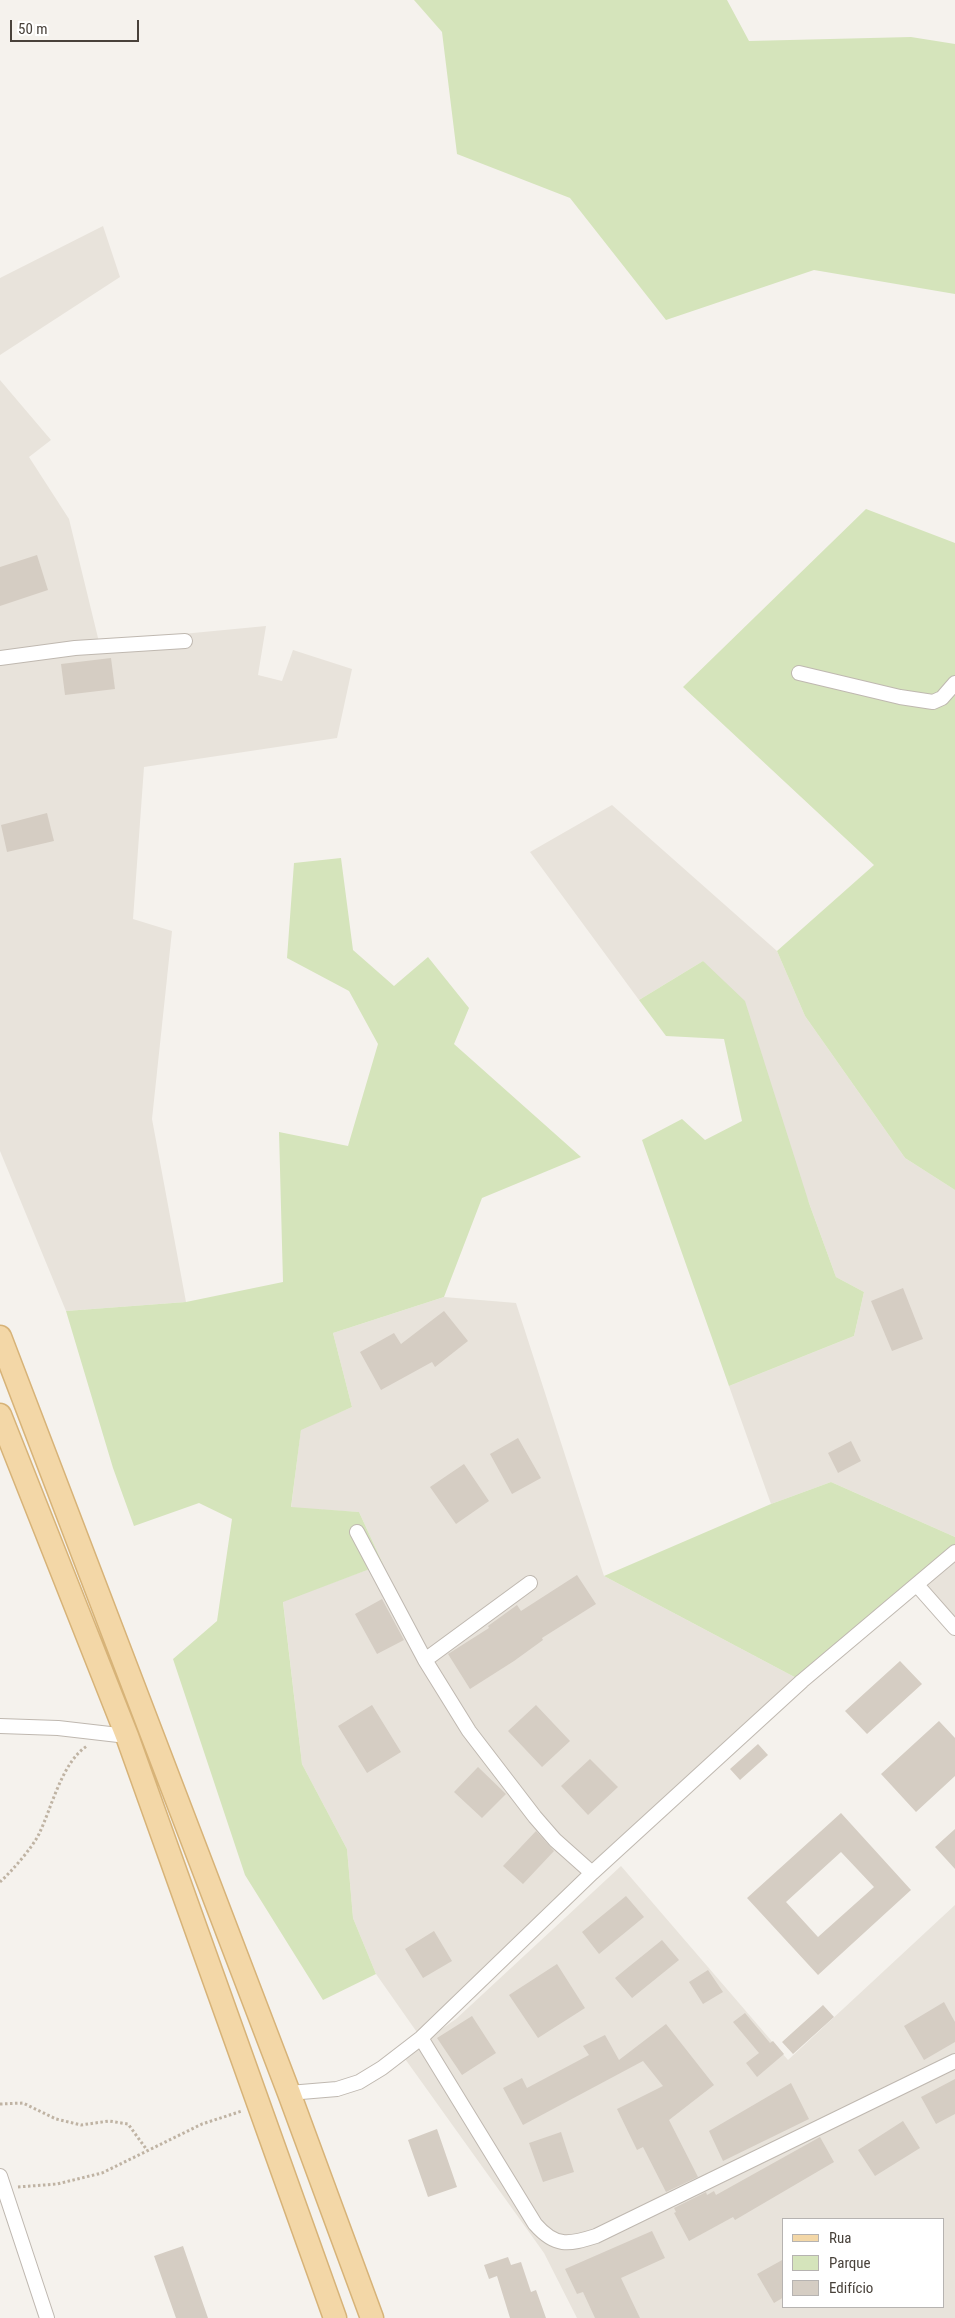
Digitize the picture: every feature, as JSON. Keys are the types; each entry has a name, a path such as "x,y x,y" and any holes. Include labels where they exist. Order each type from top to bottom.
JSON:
{"main road":[{"path":"0,1337 289,2093 372,2318"},
{"path":"0,1415 116,1735 260,2106 335,2318"}],"street":[{"path":"0,658 84,648 186,641"},
{"path":"799,673 900,697 933,702 942,698 955,683"},
{"path":"357,1532 425,1660 469,1730 513,1790 555,1840 592,1872"},
{"path":"289,2093 337,2089 359,2082 382,2068 421,2038 592,1872 802,1681 955,1552"},
{"path":"425,1660 530,1583"},
{"path":"918,1585 955,1628"},
{"path":"0,1726 58,1728 116,1735"},
{"path":"421,2038 535,2224 547,2238 560,2242 577,2242 596,2236 955,2061"},
{"path":"2,2182 47,2318"}],"path":[{"path":"0,1882 38,1836 76,1753 116,1735"},
{"path":"0,2104 23,2103 56,2119 81,2125 109,2121 128,2124 147,2150"},
{"path":"2,2182 57,2184 102,2173 202,2124 260,2106"}],"shaded area":[{"path":"103,226 120,277 0,355 0,278"},
{"path":"0,380 51,440 29,457 69,519 99,642 266,626 258,675 282,681 293,650 352,669 337,738 144,767 133,919 172,931 152,1119 186,1302 66,1311 0,1151"},
{"path":"612,805 777,951 805,1016 905,1158 955,1190 955,1537 831,1482 771,1504 729,1386 854,1336 864,1292 836,1277 809,1203 703,961 639,1000 530,852"},
{"path":"444,1297 516,1303 604,1576 802,1681 421,2038 376,1974 353,1918 347,1849 302,1764 283,1601 383,1564 359,1512 291,1508 301,1429 352,1407 333,1333"},
{"path":"955,1559 955,1636 918,1591"},
{"path":"621,1866 788,2060 955,1905 955,2318 577,2318 544,2253 403,2056 456,2019"}],"green space":[{"path":"414,0 727,0 749,41 911,37 955,44 955,294 814,270 666,320 570,198 457,154 442,32"},
{"path":"866,509 955,543 955,1190 905,1158 805,1016 777,951 874,865 683,687"},
{"path":"341,858 353,950 394,986 428,957 469,1008 454,1044 581,1157 482,1198 444,1297 333,1333 352,1407 301,1430 291,1507 359,1512 383,1564 283,1602 302,1764 347,1849 353,1918 376,1974 323,2000 245,1875 173,1659 217,1621 232,1519 199,1503 134,1526 113,1468 66,1311 186,1302 283,1282 279,1132 348,1146 378,1044 349,991 287,958 294,863"},
{"path":"703,961 745,1001 809,1203 836,1277 864,1292 854,1336 729,1386 642,1140 682,1119 705,1140 742,1121 724,1039 666,1036 639,1000"},
{"path":"831,1482 955,1537 955,1552 802,1681 604,1576 771,1504"}],"building":[{"path":"37,555 48,590 0,606 0,567"},
{"path":"111,658 115,689 65,695 61,664"},
{"path":"47,813 54,841 7,852 1,825"},
{"path":"903,1288 923,1339 892,1351 871,1301"},
{"path":"444,1311 468,1341 435,1367 432,1362 381,1390 360,1352 394,1333 401,1344"},
{"path":"518,1438 541,1478 512,1494 490,1454"},
{"path":"851,1441 861,1461 838,1473 828,1453"},
{"path":"464,1464 489,1501 456,1524 430,1487"},
{"path":"577,1575 596,1604 542,1638 543,1640 514,1661 470,1689 448,1654 489,1628 488,1626 517,1605 521,1611"},
{"path":"382,1599 404,1640 377,1654 355,1614"},
{"path":"900,1661 922,1684 867,1734 845,1711"},
{"path":"372,1705 401,1752 367,1773 338,1726"},
{"path":"536,1705 570,1741 542,1767 508,1731"},
{"path":"939,1721 955,1738 955,1776 916,1812 881,1774"},
{"path":"758,1744 768,1755 740,1780 730,1769"},
{"path":"590,1759 618,1787 588,1815 561,1786"},
{"path":"478,1767 506,1794 482,1818 454,1792"},
{"path":"841,1813 911,1890 818,1975 747,1898","holes":["841,1852 874,1887 818,1937 786,1902"]},
{"path":"955,1829 955,1869 935,1847"},
{"path":"536,1831 554,1851 523,1884 503,1866"},
{"path":"626,1896 644,1917 599,1954 582,1932"},
{"path":"434,1931 452,1961 423,1978 405,1949"},
{"path":"662,1940 679,1960 632,1998 615,1978"},
{"path":"557,1964 585,2008 538,2038 509,1995"},
{"path":"708,1970 723,1992 703,2004 689,1982"},
{"path":"944,2002 955,2022 955,2042 924,2060 904,2026"},
{"path":"823,2005 834,2017 793,2054 782,2042"},
{"path":"745,2013 770,2043 773,2041 784,2054 757,2077 746,2063 759,2053 733,2022"},
{"path":"472,2016 496,2053 462,2075 437,2038"},
{"path":"666,2024 714,2085 669,2120 698,2177 666,2192 643,2147 637,2150 617,2109 663,2086 643,2061 523,2125 503,2088 522,2078 527,2088 589,2055 583,2046 605,2035 619,2060"},
{"path":"955,2079 955,2114 936,2124 921,2097"},
{"path":"791,2083 809,2119 723,2161 709,2131"},
{"path":"903,2121 920,2148 875,2176 858,2150"},
{"path":"437,2129 457,2187 428,2197 408,2140"},
{"path":"561,2132 574,2172 543,2182 529,2143"},
{"path":"820,2137 834,2162 735,2220 733,2217 689,2241 674,2213 676,2212 674,2208 706,2192 707,2195 714,2191 716,2195"},
{"path":"652,2231 665,2258 621,2278 640,2318 595,2318 583,2292 577,2294 565,2269"},
{"path":"183,2246 208,2318 176,2318 154,2256"},
{"path":"508,2257 511,2265 521,2262 531,2292 536,2290 546,2318 510,2318 497,2276 489,2279 484,2265"},
{"path":"782,2260 782,2298 774,2303 757,2274"}]}
